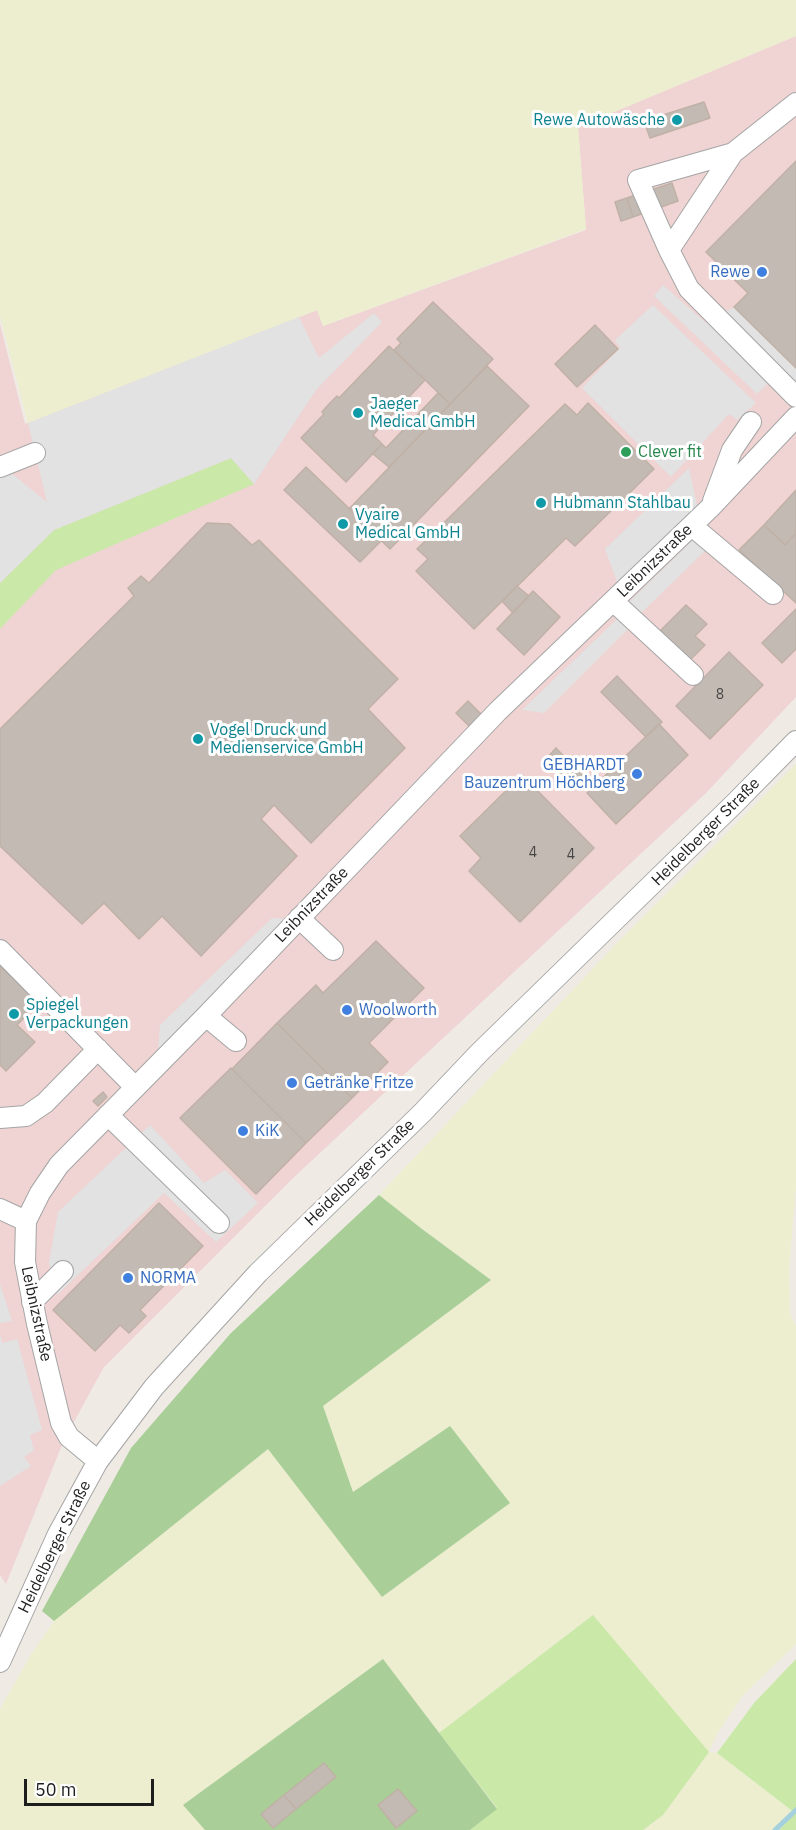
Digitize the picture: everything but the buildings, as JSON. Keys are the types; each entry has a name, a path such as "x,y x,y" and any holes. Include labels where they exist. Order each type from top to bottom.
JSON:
{"street":[{"path":"669,250 732,153 796,103"},
{"path":"732,153 638,180 669,250 689,288 796,397"},
{"name":"Leibnizstraße","path":"99,1461 69,1437 61,1424 32,1302 25,1262 26,1221 40,1193 59,1164 206,1016 498,711 692,526 796,417"},
{"path":"712,506 732,450 751,422"},
{"path":"0,466 35,453"},
{"path":"692,526 773,594"},
{"path":"613,601 693,675"},
{"name":"Heidelberger Straße","path":"0,1662 58,1534 99,1461 154,1387 258,1273 796,741"},
{"path":"299,918 333,950"},
{"path":"0,950 135,1087"},
{"path":"206,1016 236,1041"},
{"path":"0,1118 26,1116 45,1103 98,1049"},
{"path":"108,1114 219,1223"},
{"path":"0,1209 26,1221"},
{"path":"32,1302 63,1271"}],"shaded area":[{"path":"796,36 796,697 706,793 291,1180 104,1367 64,1440 6,1584 0,1575 0,324 25,424 317,310 323,326 586,230 578,127"},
{"path":"663,285 706,323 734,307 796,368 796,408 768,383 757,394 654,296"},
{"path":"653,305 756,403 737,420 729,414 671,477 582,388 620,348 615,340"},
{"path":"374,313 382,322 316,390 254,484 231,458 54,530 0,583 0,470 5,468 47,502 28,423 299,317 319,358"},
{"path":"689,468 698,510 619,587 605,549"},
{"path":"699,534 710,546 636,618 625,606"},
{"path":"617,619 629,628 544,713 522,710"},
{"path":"272,918 286,919 158,1052 160,1025"},
{"path":"150,1125 204,1183 225,1170 258,1203 216,1242 164,1193 57,1295 49,1262 58,1212"},
{"path":"0,1284 12,1321 0,1323"},
{"path":"0,1333 2,1343 17,1339 42,1430 30,1435 34,1450 24,1457 31,1466 0,1486"}],"green space":[{"path":"0,0 796,0 796,36 578,127 586,229 323,326 317,310 28,423 0,316"},
{"path":"231,458 254,484 56,570 0,629 0,583 54,530"},
{"path":"796,764 796,1186 789,1269 790,1315 796,1326 796,1644 743,1695 717,1734 709,1752 717,1753 795,1813 779,1830 643,1830 663,1815 593,1615 439,1733 383,1659 184,1805 205,1830 0,1830 0,1709 30,1656 54,1621 269,1448 382,1597 509,1503 450,1426 353,1492 322,1406 491,1280 379,1195 617,943"},
{"path":"379,1195 491,1280 323,1406 353,1492 450,1426 510,1503 382,1597 268,1449 54,1621 42,1611 131,1448 231,1333"},
{"path":"593,1615 709,1752 663,1815 643,1830 470,1830 497,1808 439,1733"},
{"path":"383,1659 497,1809 470,1830 205,1830 183,1805"},
{"path":"796,1659 796,1830 779,1830 795,1813 717,1753 754,1703"}],"waterway":[{"path":"775,1830 796,1810"}],"place":[{"name":"Rewe Autowäsche","path":"677,120"},
{"name":"Rewe","path":"762,272"},
{"name":"Jaeger Medical GmbH","path":"358,413"},
{"name":"Clever fit","path":"626,452"},
{"name":"Hubmann Stahlbau","path":"541,503"},
{"name":"Vyaire Medical GmbH","path":"343,524"},
{"name":"Vogel Druck und Medienservice GmbH","path":"198,739"},
{"name":"GEBHARDT Bauzentrum Höchberg","path":"637,774"},
{"name":"Woolworth","path":"347,1010"},
{"name":"Spiegel Verpackungen","path":"14,1014"},
{"name":"Getränke Fritze","path":"292,1083"},
{"name":"KiK","path":"243,1131"},
{"name":"NORMA","path":"128,1278"}]}
